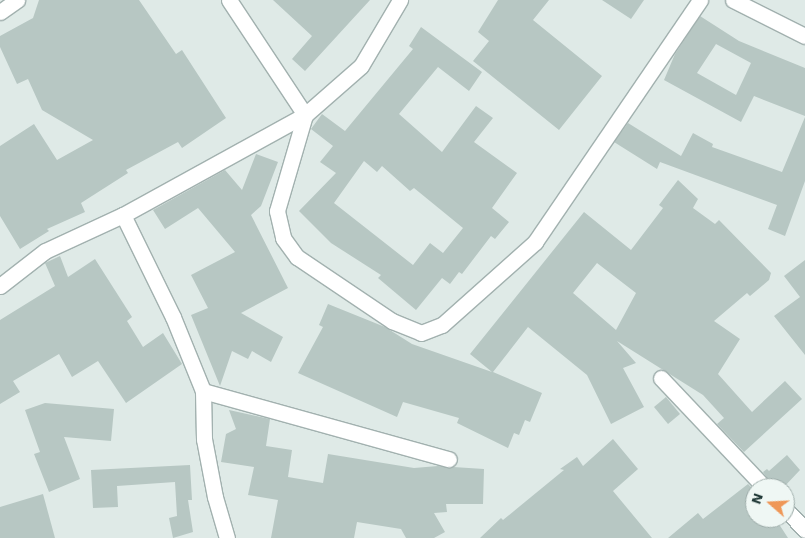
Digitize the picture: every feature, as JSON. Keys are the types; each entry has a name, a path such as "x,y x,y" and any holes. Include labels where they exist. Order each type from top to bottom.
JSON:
{"street":[{"path":"0,12 17,0"},
{"path":"229,0 305,115 277,211 283,238 297,257 392,321 421,332 442,325 535,242 700,0"},
{"path":"0,286 45,251 124,215 305,115 361,66 400,0"},
{"path":"733,0 805,36"},
{"path":"124,215 173,317 203,391 204,439 215,497 227,538"},
{"path":"661,378 756,478"},
{"path":"203,391 449,459"},
{"path":"795,520 805,530"}],"building":[{"path":"39,0 139,0 176,54 182,50 226,118 182,148 178,142 126,170 128,173 81,203 85,212 47,229 49,231 20,249 0,216 0,146 34,124 57,160 93,140 42,110 28,79 17,84 0,47 0,36 33,18"},
{"path":"273,0 370,0 305,71 292,59 312,36"},
{"path":"498,0 549,0 533,20 602,76 559,130 473,61 489,41 478,32"},
{"path":"602,0 644,0 631,19"},
{"path":"700,16 739,41 805,68 805,116 754,96 741,122 664,80 675,54","holes":["716,44 751,63 736,95 697,73"]},
{"path":"421,27 482,72 469,91 438,67 399,114 442,152 476,106 493,118 474,142 517,173 492,208 509,222 495,239 491,236 462,274 459,272 450,284 442,278 416,310 378,278 381,275 331,243 299,211 336,173 320,162 333,146 311,129 322,114 345,131 413,49 409,46","holes":["364,161 377,172 382,166 410,191 414,188 463,228 443,253 430,243 413,265 334,203"]},
{"path":"805,117 805,181 785,236 768,229 777,205 660,162 657,169 614,142 628,123 681,156 693,133 713,144 712,147 782,172"},
{"path":"256,154 278,162 261,206 251,215 288,288 241,313 283,337 271,362 252,351 248,359 232,351 220,386 191,315 208,308 191,275 235,252 198,208 165,229 153,210 225,170 242,190"},
{"path":"678,180 698,199 693,208 715,224 719,220 771,273 769,280 750,296 747,293 714,321 740,339 718,374 752,412 785,381 802,399 744,452 717,424 724,418 703,395 617,341 636,363 623,368 644,407 611,424 587,375 528,327 493,372 542,393 530,422 525,420 519,435 514,433 508,448 457,423 459,418 403,402 397,417 298,373 323,327 319,325 328,304 385,327 412,344 492,372 470,354 584,212 631,250 663,208 659,205","holes":["597,263 636,293 616,330 573,293"]},
{"path":"60,256 68,277 95,259 132,317 127,321 143,347 163,333 182,364 126,403 98,361 72,377 59,354 13,381 20,392 0,404 0,320 55,286 45,263"},
{"path":"805,260 805,355 774,316 800,297 784,276"},
{"path":"666,397 680,414 668,424 654,407"},
{"path":"45,403 114,409 111,441 64,437 80,479 49,492 34,454 40,452 25,410"},
{"path":"229,410 270,419 266,446 292,450 288,477 323,483 328,454 414,468 438,466 484,469 483,504 446,504 447,512 434,513 445,532 434,538 406,538 401,529 357,522 354,538 271,538 278,500 248,495 254,467 221,462 226,434 236,429"},
{"path":"613,439 638,469 613,491 652,538 480,538 501,518 503,520 564,470 560,469 577,457 583,466"},
{"path":"787,455 800,470 792,478 767,478 763,472 767,469 769,471"},
{"path":"190,465 192,500 188,500 193,532 173,538 169,518 177,516 175,482 117,486 118,507 93,508 91,470"},
{"path":"745,486 745,528 782,528 788,538 668,538 698,513 703,519"},
{"path":"43,494 55,538 0,538 0,507"}]}
